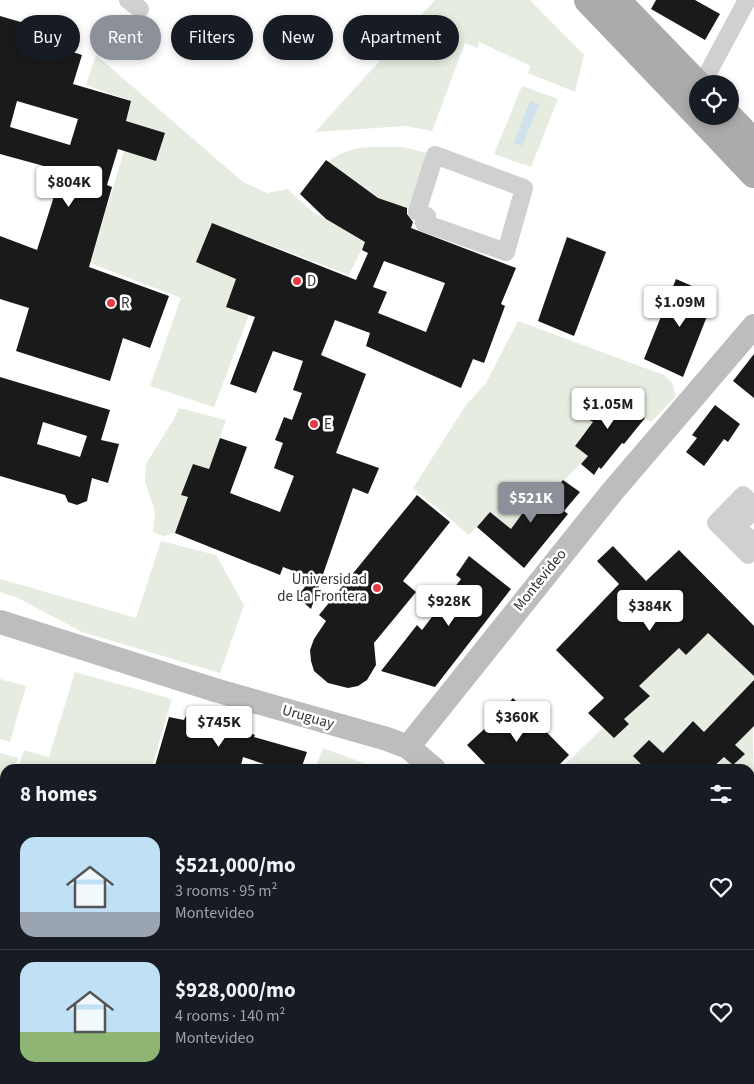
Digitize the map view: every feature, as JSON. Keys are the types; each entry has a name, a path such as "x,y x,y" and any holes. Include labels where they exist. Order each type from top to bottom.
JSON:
{"main road":[{"path":"588,0 689,107"},
{"path":"616,0 689,76"},
{"path":"707,125 754,174"},
{"path":"737,125 754,143"},
{"name":"Montevideo","path":"408,746 599,507 754,326"},
{"name":"Uruguay","path":"0,608 60,640"},
{"name":"Uruguay","path":"0,622 179,679 408,746 428,764"}],"street":[{"path":"707,75 748,6"},
{"path":"435,155 524,188 506,252 424,223 427,216 417,212 435,155"},
{"path":"754,543 737,526 749,514 743,508 749,501 743,495 716,523 748,556 754,550"}],"shaded area":[{"path":"435,0 530,0 584,55 575,92 528,73 531,66 479,42 477,48 465,43 459,59 459,15 421,15"},
{"path":"94,60 102,60 243,182 267,193 287,189 313,212 365,242 349,275 212,223 197,262 236,279 249,315 214,407 150,386 181,298 90,263 125,148 131,153 156,161 165,134 126,122 131,101 86,85"},
{"path":"380,60 459,60 432,131 406,126 315,132"},
{"path":"522,86 558,99 531,167 494,154"},
{"path":"403,147 435,155 417,212 378,198 328,162 337,156 355,149"},
{"path":"518,321 664,375 672,383 676,396 651,422 608,389 586,418 602,429 596,437 586,430 575,445 588,456 547,498 538,492 511,529 490,512 469,535 413,488 466,405 486,383"},
{"path":"179,408 226,420 209,469 193,464 181,495 200,502 183,513 175,533 163,536 153,532 155,512 145,481 146,464"},
{"path":"161,541 216,555 244,605 220,673 82,632 18,598 0,592 0,579 136,618"},
{"path":"700,626 754,676 754,680 704,732 692,721 669,746 673,752 654,764 565,764 604,727 629,724 624,719 639,686 679,648 686,655 695,646"},
{"path":"75,672 172,699 152,764 20,764 24,750 49,757"},
{"path":"0,679 26,686 10,742 0,739"},
{"path":"753,727 753,764 734,764 744,754 733,744"},
{"path":"323,748 366,764 317,764"},
{"path":"0,753 18,758 16,764 0,764"},
{"path":"724,757 732,764 716,764"}],"water":[{"path":"530,101 539,105 522,146 514,143"}],"building":[{"path":"656,0 695,0 720,14 705,40 651,9"},
{"path":"0,16 15,20 15,60 80,60 80,54 82,55 73,84 131,101 126,121 165,133 156,161 118,149 107,185 112,187 89,267 169,296 150,348 123,338 110,381 16,351 29,308 0,299 0,236 37,250 62,171 0,154","holes":["17,101 78,119 70,145 10,127"]},
{"path":"326,160 378,198 407,208 407,214 413,222 411,228 516,268 501,304 505,306 484,363 473,359 461,388 366,346 370,333 335,320 321,355 366,374 336,453 379,468 368,494 353,488 311,609 297,597 312,578 283,567 280,575 175,533 188,497 181,495 193,464 209,469 220,438 247,447 230,493 280,512 294,476 274,468 283,443 275,440 284,417 292,420 302,393 293,390 303,361 273,351 256,393 230,384 255,317 226,307 236,279 196,262 212,223 356,280 368,253 362,250 365,242 326,219 300,194","holes":["384,261 445,283 426,332 378,313 387,292 373,287"]},
{"path":"567,237 606,252 574,336 538,321"},
{"path":"676,279 715,296 683,377 644,359"},
{"path":"754,354 754,398 733,381"},
{"path":"0,377 110,410 101,440 119,444 108,483 92,478 87,501 77,505 68,502 65,495 0,476","holes":["43,422 87,436 80,457 37,444"]},
{"path":"608,389 645,418 624,444 622,443 601,469 599,467 594,475 581,464 588,456 575,446 593,422 586,418"},
{"path":"715,405 740,424 728,442 724,439 704,466 686,452 697,438 692,435"},
{"path":"563,480 580,492 564,511 568,514 524,568 477,527 490,512 511,529 538,492 547,498"},
{"path":"417,495 450,522 403,581 416,592 374,643 376,665 367,680 358,686 348,688 328,683 314,671 311,661 310,650 314,639 326,621 319,615"},
{"path":"613,546 646,581 679,550 754,626 754,676 708,633 686,655 679,648 639,686 650,696 624,719 629,724 614,738 588,713 604,698 556,650 619,584 597,561"},
{"path":"469,556 511,589 435,687 381,671 417,625 422,630 461,579 456,575"},
{"path":"754,680 754,726 735,745 745,754 734,764 724,757 716,764 641,764 633,756 649,740 663,753 693,721 704,732"},
{"path":"513,698 569,755 560,764 485,764 467,745 495,719"},
{"path":"186,716 204,722 205,718 220,722 218,726 240,732 241,730 255,735 254,737 307,752 303,764 264,764 243,757 241,764 155,764 169,717 184,720"}],"place":[{"name":"D","path":"297,281"},
{"name":"R","path":"111,303"},
{"name":"E","path":"314,424"},
{"name":"Universidad de La Frontera","path":"377,588"}]}
